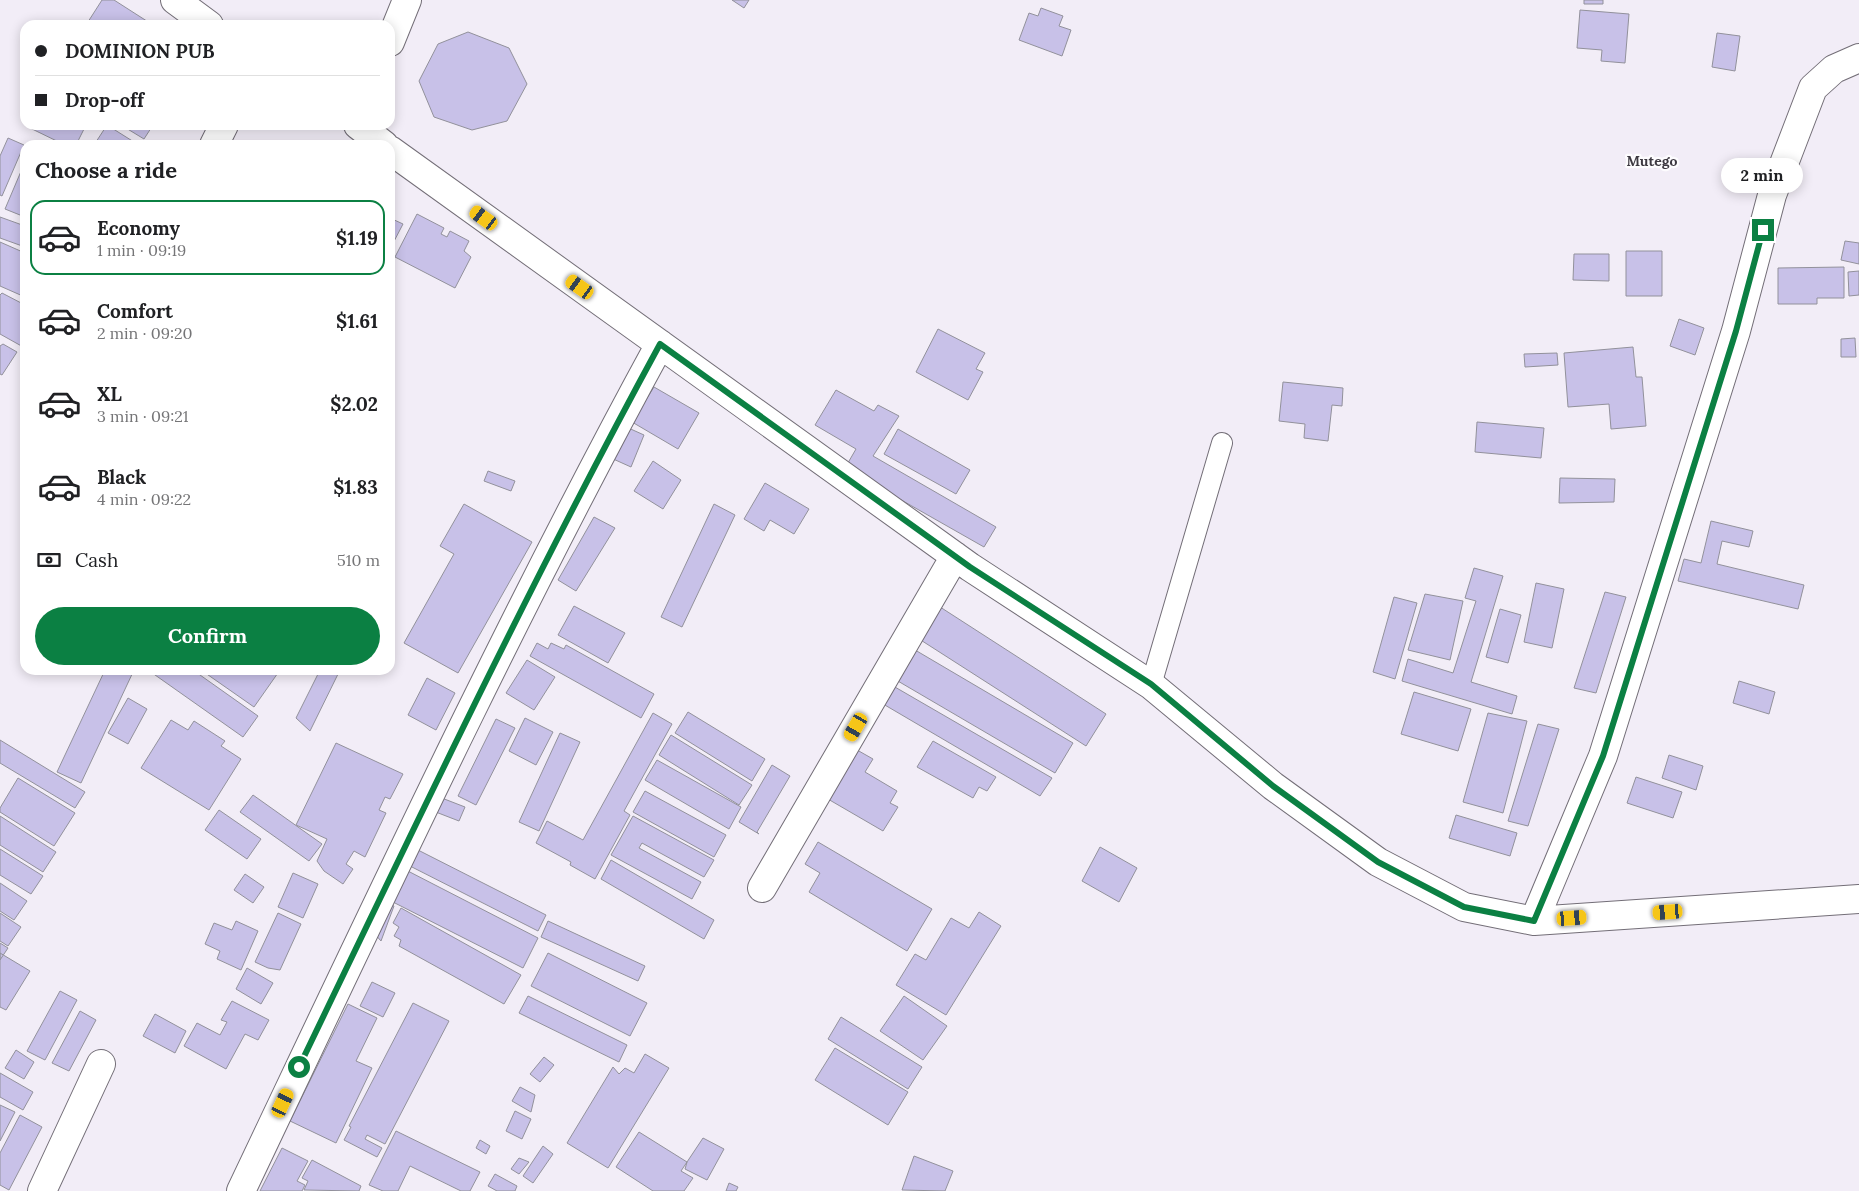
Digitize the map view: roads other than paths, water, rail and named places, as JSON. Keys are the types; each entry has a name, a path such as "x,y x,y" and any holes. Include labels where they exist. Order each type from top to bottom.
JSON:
{"street":[{"path":"175,0 202,20"},
{"path":"395,30 407,0"},
{"path":"1534,921 1603,756 1736,331 1772,195 1813,88 1834,68 1859,58"},
{"path":"364,130 378,140"},
{"path":"395,154 955,556 1151,684 1273,786 1378,862 1464,907 1534,921 1859,899"},
{"path":"240,1191 434,784 603,448 660,344"},
{"path":"762,888 955,556"},
{"path":"42,1191 101,1064"}],"lane":[{"path":"1151,684 1222,443"}],"district":[{"name":"Mutego","path":"1652,161"}]}
